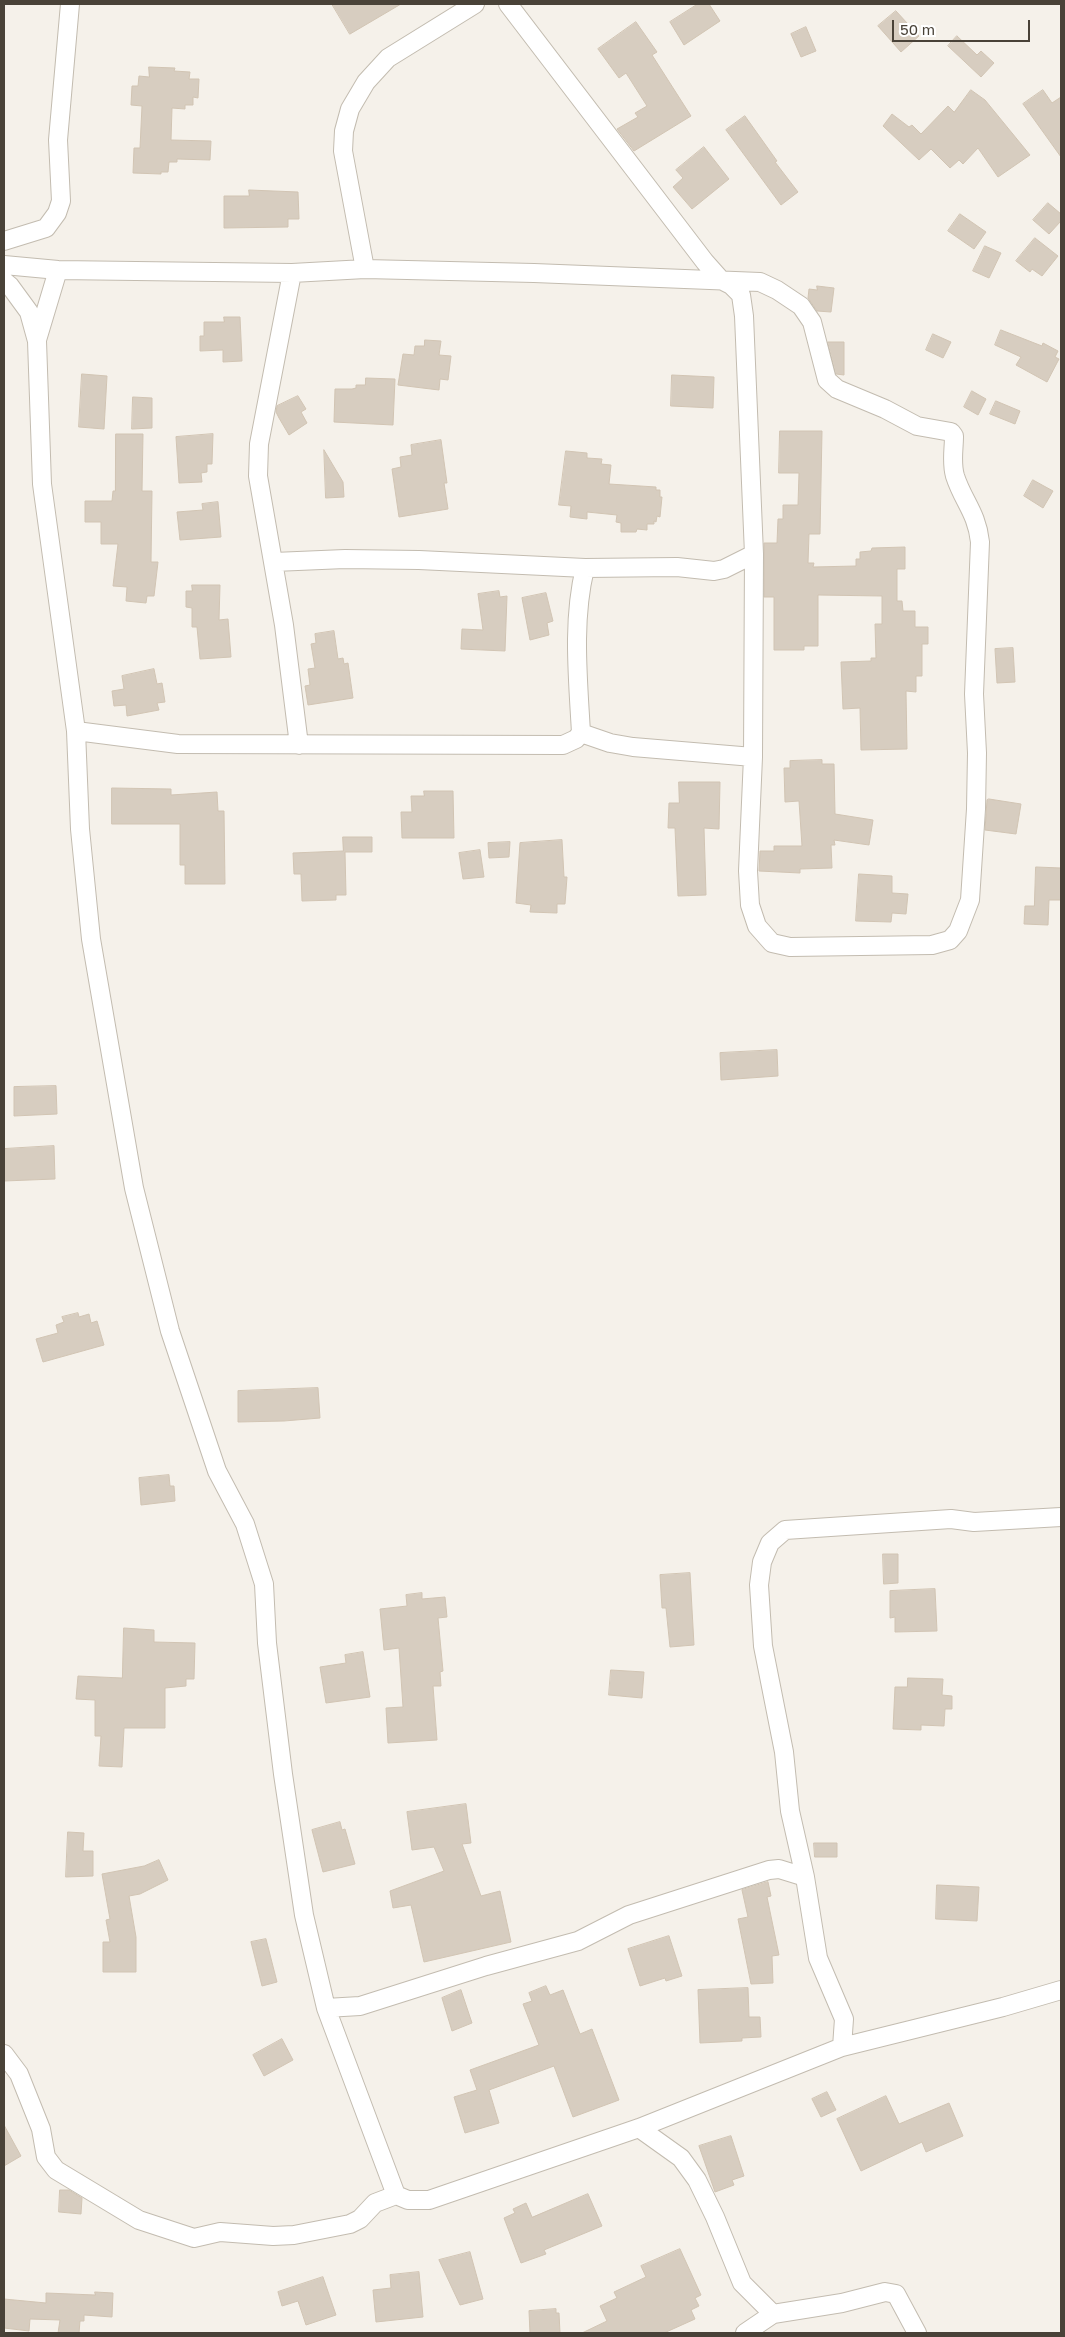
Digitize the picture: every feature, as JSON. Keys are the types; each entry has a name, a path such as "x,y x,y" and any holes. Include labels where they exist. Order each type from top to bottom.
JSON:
{"street":[{"path":"4,241 46,228 57,213 61,201 58,140 70,4"},
{"path":"365,269 344,151 344,131 350,109 366,82 388,58 475,4"},
{"path":"4,265 58,270 292,273 365,269 534,273 721,280 760,282 777,290 801,306 812,322 827,380 837,388 912,424 945,430 954,436 952,463 956,477 978,524 980,542 974,694 977,754 976,809 970,900 958,932 950,940 932,945 790,947 772,943 756,926 750,905 748,871 753,756 754,554 744,316 740,295 731,285 721,280 705,262 508,4"},
{"path":"37,341 58,270"},
{"path":"292,273 258,444 258,476 263,514 274,562 299,745"},
{"path":"4,281 10,286 29,312 37,341 42,484 76,731 80,829 91,939 134,1188 170,1331 217,1472 245,1524 264,1584 267,1643 283,1774 304,1915 326,2008 396,2195"},
{"path":"274,562 345,559 419,560 586,568 676,567 714,571 724,570 754,554"},
{"path":"76,731 178,744 563,745 576,739 581,733 577,622 580,590 586,568"},
{"path":"581,733 610,743 753,756"},
{"path":"842,2047 844,2019 818,1958 805,1877 790,1811 784,1752 763,1646 759,1585 762,1562 770,1542 785,1530 951,1519 974,1522 1061,1518"},
{"path":"326,2008 360,2006 486,1966 578,1940 629,1915 770,1870 779,1869 805,1877"},
{"path":"4,2054 19,2074 41,2129 46,2157 56,2170 101,2199 147,2223 194,2238 220,2232 273,2236 294,2235 350,2224 360,2219 375,2203 396,2195 408,2200 428,2200 639,2128 842,2047 1003,2008 1061,1990"},
{"path":"639,2128 681,2158 697,2180 715,2217 742,2283 773,2314"},
{"path":"745,2333 773,2314 842,2303 885,2292 896,2294 917,2333"}],"building":[{"path":"332,4 401,4 350,34"},
{"path":"698,4 709,4 720,21 684,45 670,22"},
{"path":"896,11 919,36 901,52 878,26"},
{"path":"636,22 657,52 652,55 691,116 634,151 617,129 638,117 635,113 647,106 626,73 619,78 598,49"},
{"path":"806,27 816,51 801,57 791,34"},
{"path":"957,36 977,55 981,51 994,63 981,77 948,46"},
{"path":"149,67 175,68 174,71 190,72 189,79 199,79 198,98 193,97 193,105 185,105 185,109 172,108 171,140 211,141 210,160 177,159 177,162 169,162 168,172 161,172 161,174 133,173 134,148 140,148 142,106 131,105 132,86 138,86 139,76 149,77"},
{"path":"971,90 985,100 1030,155 998,177 978,148 963,164 959,160 950,168 931,149 919,160 883,126 892,114 909,127 912,125 921,134 948,106 954,112"},
{"path":"1043,90 1052,103 1061,97 1061,157 1023,104"},
{"path":"745,116 777,161 775,162 798,192 781,205 726,130"},
{"path":"704,147 729,179 692,209 673,187 683,178 676,170"},
{"path":"249,190 298,192 299,219 288,219 288,227 224,228 224,196 249,196"},
{"path":"1048,203 1061,214 1061,221 1049,234 1033,220"},
{"path":"960,214 986,232 974,249 948,231"},
{"path":"1035,238 1058,256 1042,276 1032,269 1030,272 1016,261"},
{"path":"985,246 1001,253 989,278 973,271"},
{"path":"817,286 834,288 831,312 817,311 808,298 809,289 817,290"},
{"path":"224,317 240,317 242,361 223,362 223,350 200,351 200,336 204,336 204,322 224,322"},
{"path":"1001,330 1042,346 1043,343 1058,351 1055,357 1059,359 1047,382 1016,365 1021,357 995,345"},
{"path":"933,334 951,342 943,358 926,350"},
{"path":"425,340 441,341 439,355 451,356 448,380 440,379 439,390 398,385 403,354 414,355 415,346 424,346"},
{"path":"828,342 844,342 844,375 836,374"},
{"path":"82,374 107,376 104,429 79,427"},
{"path":"672,375 714,377 713,408 671,406"},
{"path":"366,378 395,379 393,425 334,422 335,389 352,389 356,388 356,385 365,385"},
{"path":"972,391 986,399 978,415 964,407"},
{"path":"298,396 306,409 301,412 307,423 289,435 276,412 277,406"},
{"path":"133,397 152,398 152,428 132,429"},
{"path":"996,401 1020,411 1015,424 990,414"},
{"path":"780,431 822,431 820,534 809,534 808,563 814,563 813,567 856,566 856,559 860,559 860,552 871,551 872,548 905,547 905,569 897,569 897,601 902,601 903,611 915,611 915,627 928,627 928,644 922,644 922,676 916,676 916,692 906,691 907,749 861,750 860,708 843,709 841,662 871,661 871,658 876,658 875,624 882,624 882,596 818,595 818,646 804,646 804,650 774,650 774,597 764,597 764,543 777,543 778,519 783,519 783,505 798,505 799,473 779,473"},
{"path":"116,434 143,434 142,491 152,491 151,562 158,562 154,596 147,596 146,603 126,601 127,587 113,586 118,544 101,544 101,522 85,522 85,501 112,501 113,491 115,491"},
{"path":"213,434 212,464 207,464 207,472 201,473 202,482 179,483 176,437"},
{"path":"441,440 447,483 444,483 448,509 399,517 392,469 401,467 400,457 412,455 411,445"},
{"path":"324,450 343,482 344,497 326,498"},
{"path":"566,451 587,453 587,458 602,459 601,464 611,465 609,484 656,487 656,490 660,490 660,497 662,497 660,517 657,516 654,524 647,524 647,530 637,529 636,532 621,532 621,523 616,522 617,515 587,512 587,519 570,517 571,506 559,505"},
{"path":"1033,480 1053,491 1043,508 1024,496"},
{"path":"218,502 221,537 180,540 177,512 203,510 202,504"},
{"path":"192,585 220,585 219,620 228,619 231,657 200,659 197,627 192,627 192,608 186,607 186,591 192,591"},
{"path":"499,591 500,597 507,596 505,651 461,649 462,629 483,630 478,594"},
{"path":"546,593 553,621 547,623 549,635 530,640 522,598"},
{"path":"334,631 338,659 343,658 344,664 348,663 353,698 308,705 305,686 310,685 308,669 315,668 311,644 316,643 315,634"},
{"path":"1013,648 1015,682 997,683 995,649"},
{"path":"154,669 157,684 162,683 165,702 157,703 159,710 127,716 126,705 114,706 112,691 124,689 122,676"},
{"path":"822,760 822,764 834,764 835,814 873,820 869,845 834,840 835,845 831,845 832,868 800,869 800,873 759,871 760,851 774,851 774,846 802,846 799,801 785,802 784,768 790,768 790,761"},
{"path":"679,782 720,782 719,829 704,828 706,895 678,896 675,828 668,828 669,803 679,803"},
{"path":"112,788 171,789 171,795 217,792 218,811 224,811 225,884 185,884 185,865 180,865 180,824 112,824"},
{"path":"424,791 453,791 454,838 402,838 401,812 412,812 411,796 424,796"},
{"path":"987,800 1021,804 1016,834 985,830"},
{"path":"343,837 372,837 372,852 345,852 346,895 336,895 336,900 302,901 301,874 294,874 293,853 343,851"},
{"path":"562,840 564,877 567,877 565,904 557,904 557,913 530,912 531,905 516,903 520,843"},
{"path":"510,842 509,857 489,858 488,843"},
{"path":"480,850 484,877 463,879 459,853"},
{"path":"1036,867 1061,868 1061,900 1049,900 1048,925 1024,924 1025,906 1034,906"},
{"path":"859,874 892,876 892,893 908,894 906,914 892,913 891,922 856,921"},
{"path":"777,1050 778,1076 721,1080 720,1053"},
{"path":"56,1086 57,1114 14,1116 14,1087"},
{"path":"54,1146 55,1179 4,1181 4,1149"},
{"path":"78,1313 79,1317 89,1314 91,1323 97,1321 104,1345 43,1362 36,1339 58,1333 56,1325 64,1322 62,1317"},
{"path":"318,1388 320,1418 238,1422 238,1391"},
{"path":"169,1475 170,1486 174,1486 175,1501 141,1505 139,1478"},
{"path":"883,1554 898,1554 898,1583 884,1584"},
{"path":"690,1573 694,1645 670,1647 666,1608 662,1608 660,1575"},
{"path":"935,1589 937,1631 895,1632 895,1617 890,1618 890,1591"},
{"path":"422,1593 422,1599 445,1597 447,1617 438,1618 443,1671 440,1672 441,1686 433,1686 437,1740 388,1743 386,1708 403,1707 399,1648 384,1650 380,1609 407,1606 406,1595"},
{"path":"124,1628 154,1630 154,1642 195,1643 194,1679 186,1679 186,1686 165,1688 165,1728 124,1728 122,1767 99,1766 101,1736 95,1736 95,1700 76,1699 78,1676 122,1678"},
{"path":"363,1652 370,1697 326,1703 320,1667 346,1663 345,1655"},
{"path":"611,1670 644,1672 642,1698 609,1695"},
{"path":"908,1678 943,1679 942,1695 952,1696 952,1709 945,1709 944,1726 921,1725 921,1730 893,1729 895,1687 907,1687"},
{"path":"466,1804 471,1843 462,1844 481,1896 500,1891 511,1942 424,1962 411,1905 393,1908 390,1891 444,1871 434,1847 412,1850 407,1812"},
{"path":"340,1822 342,1830 345,1829 355,1864 323,1872 312,1830"},
{"path":"68,1832 84,1833 83,1851 93,1851 93,1876 66,1877"},
{"path":"814,1843 837,1843 837,1857 815,1857"},
{"path":"159,1860 168,1880 140,1894 129,1896 136,1937 136,1972 103,1972 103,1942 110,1942 106,1920 110,1919 102,1874 144,1866"},
{"path":"768,1882 771,1896 767,1897 779,1955 772,1956 773,1983 751,1984 738,1919 748,1917 742,1890"},
{"path":"937,1885 979,1887 977,1921 936,1919"},
{"path":"669,1936 682,1976 666,1981 665,1978 640,1986 628,1949"},
{"path":"266,1939 277,1982 262,1986 251,1942"},
{"path":"546,1986 550,1995 563,1990 580,2034 592,2029 619,2100 573,2117 554,2066 489,2090 499,2123 465,2133 454,2097 477,2090 470,2070 539,2045 523,2004 532,2001 529,1993"},
{"path":"748,1988 749,2017 760,2017 761,2037 742,2038 742,2041 700,2043 698,1990"},
{"path":"461,1990 472,2023 452,2031 442,1998"},
{"path":"282,2039 293,2060 264,2076 253,2055"},
{"path":"827,2092 836,2110 821,2117 812,2099"},
{"path":"886,2096 899,2124 949,2103 963,2136 926,2152 922,2142 861,2171 837,2119"},
{"path":"4,2125 21,2156 4,2166"},
{"path":"731,2136 744,2176 732,2180 734,2185 715,2192 699,2146"},
{"path":"60,2190 69,2190 82,2198 81,2214 59,2212"},
{"path":"588,2194 602,2226 544,2250 546,2254 521,2263 504,2218 515,2213 513,2209 526,2203 532,2217"},
{"path":"680,2249 701,2295 695,2298 699,2306 691,2310 695,2319 664,2333 582,2333 607,2321 600,2306 617,2298 614,2292 646,2277 641,2266"},
{"path":"470,2252 483,2299 460,2305 439,2260"},
{"path":"419,2272 423,2317 376,2322 373,2290 391,2288 390,2275"},
{"path":"323,2277 336,2315 306,2325 298,2301 282,2306 278,2292"},
{"path":"95,2292 113,2293 112,2317 84,2315 84,2321 80,2321 79,2333 58,2333 60,2320 30,2319 29,2331 4,2328 4,2299 46,2303 46,2293 95,2295"},
{"path":"556,2309 556,2313 559,2313 560,2333 530,2333 529,2311"}]}
